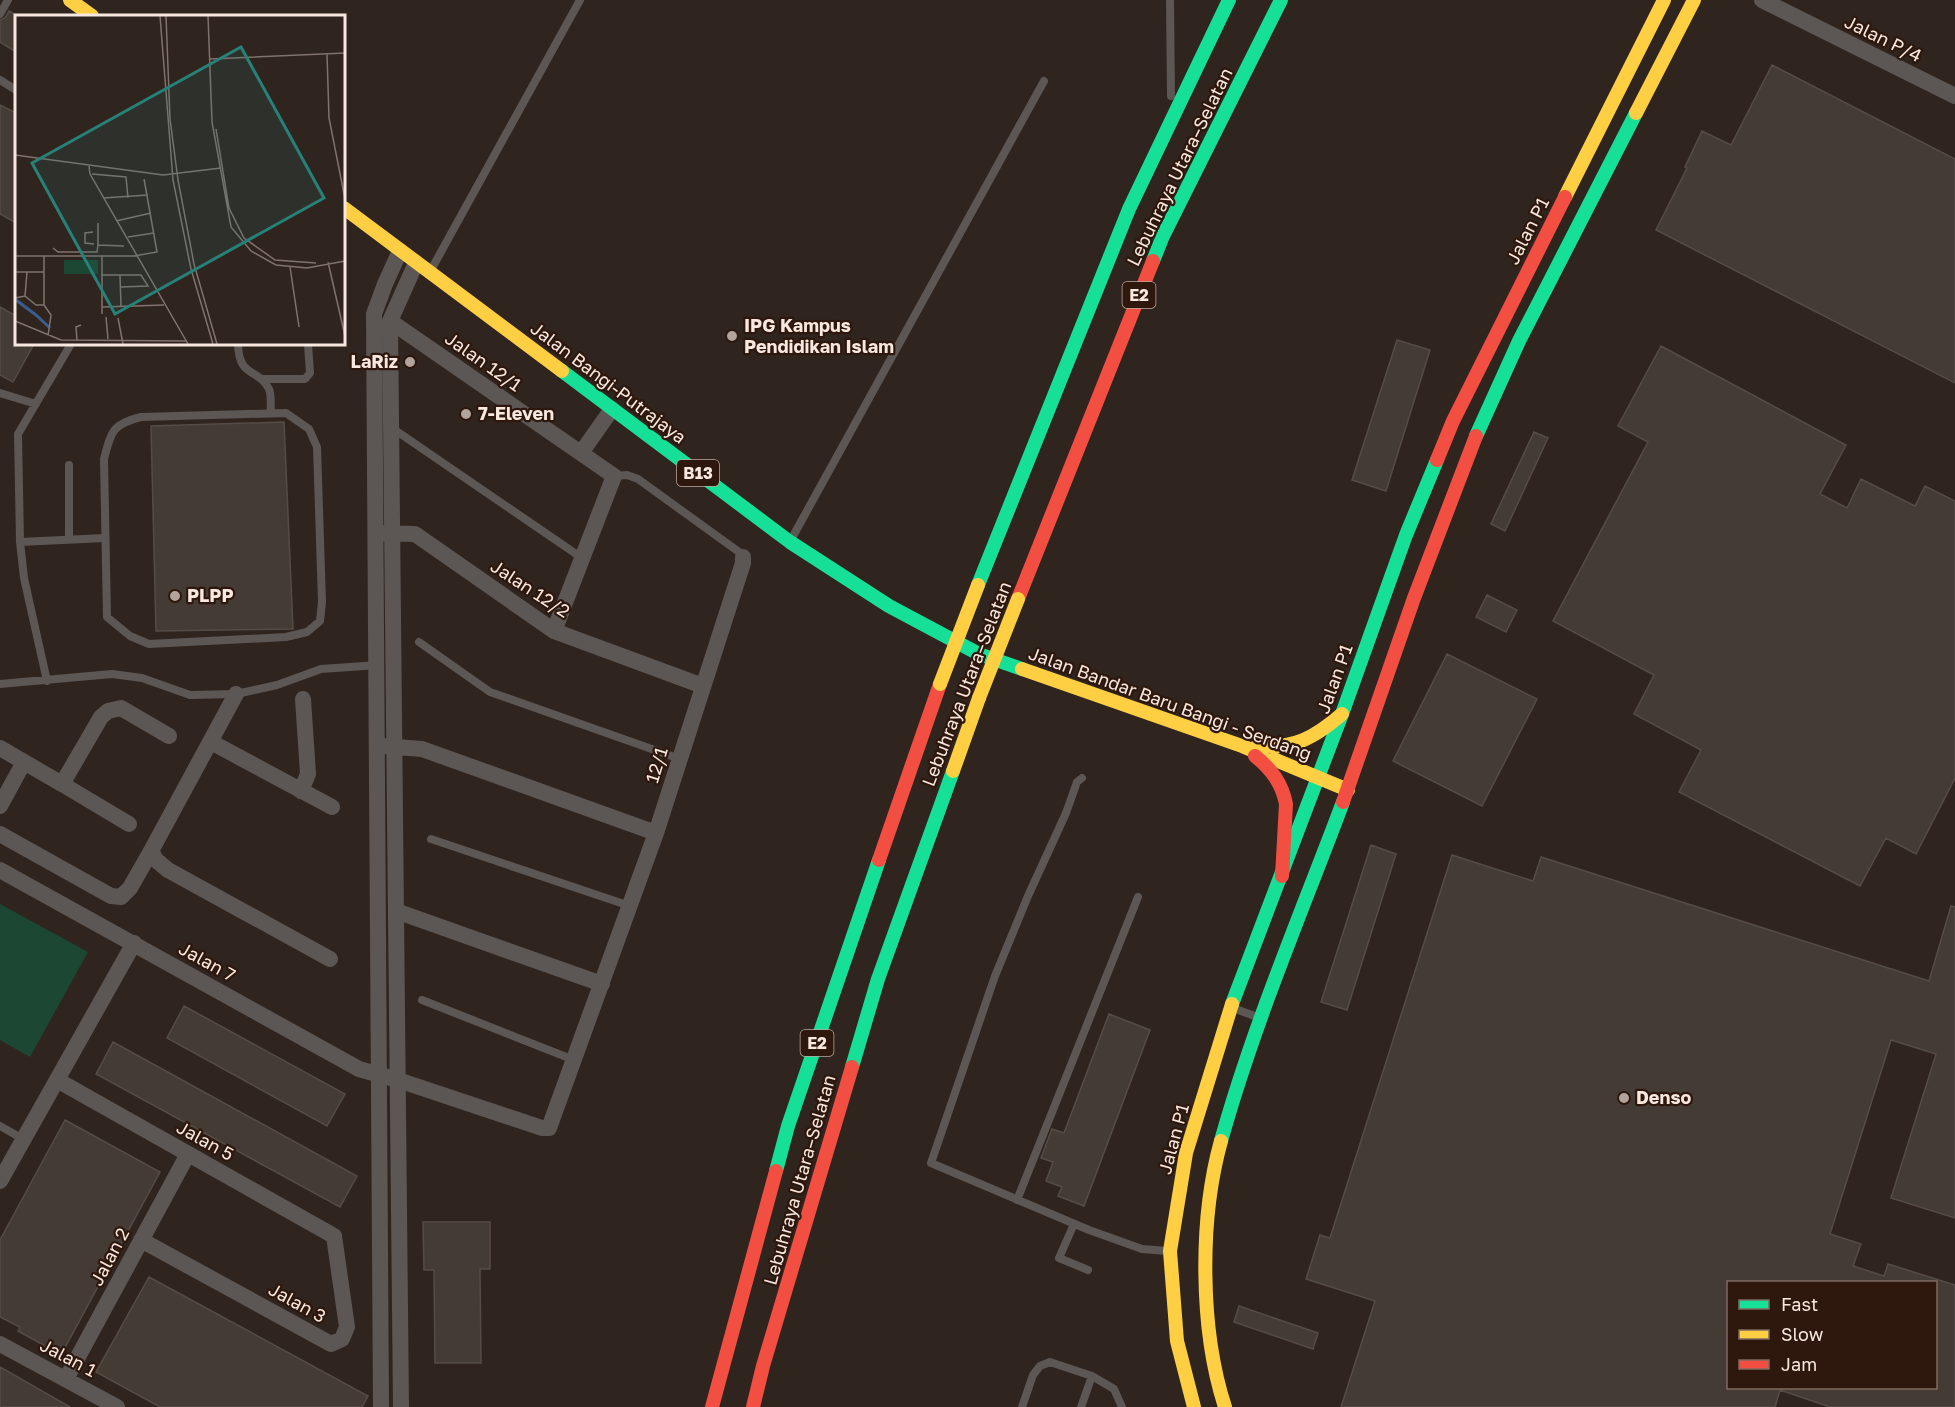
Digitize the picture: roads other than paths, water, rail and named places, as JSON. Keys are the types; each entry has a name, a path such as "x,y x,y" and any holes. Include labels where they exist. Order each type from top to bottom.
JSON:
{"main road":[{"name":"Lebuhraya Utara–Selatan","path":"712,1407 788,1126 940,684 1129,209 1229,0"},
{"name":"Lebuhraya Utara–Selatan","path":"753,1407 766,1355 878,979 979,698 1163,236 1281,0"},
{"name":"Jalan P1","path":"1194,1407 1178,1341 1170,1251 1186,1153 1231,1007 1453,421 1664,0"},
{"path":"1225,1407 1216,1379 1207,1302 1206,1225 1214,1165 1231,1104 1261,1018 1348,790 1430,546 1470,450 1519,341 1694,0"},
{"path":"73,5 90,15"},
{"name":"Jalan Bangi-Putrajaya","path":"345,209 790,542 889,606 980,654"},
{"name":"Jalan Bandar Baru Bangi - Serdang","path":"980,654 1242,746 1348,790"},
{"path":"1242,746 1277,748 1306,742 1342,714"},
{"path":"1242,746 1276,777 1285,795 1282,876"}],"street":[{"name":"Jalan P/4","path":"1762,0 1955,96"},
{"path":"381,1407 374,314 400,251"},
{"path":"401,1407 390,321 423,268"},
{"name":"Jalan 12/1","path":"390,321 614,476"},
{"path":"581,453 612,409"},
{"path":"554,631 614,476"},
{"name":"Jalan 12/2","path":"375,533 415,534 554,631 703,686"},
{"name":"12/1","path":"574,1060 657,833 743,556"},
{"path":"0,834 111,896 121,897 130,888 151,851 236,694"},
{"path":"301,791 308,774 303,699"},
{"path":"62,784 101,717 108,711 120,708 169,736"},
{"path":"211,742 332,807"},
{"path":"376,746 422,749 657,833"},
{"path":"0,748 129,825"},
{"path":"0,806 24,762"},
{"path":"151,851 156,860 168,870 330,959"},
{"name":"Jalan 7","path":"0,870 359,1069 542,1128 549,1128 574,1060"},
{"path":"396,911 602,984"},
{"path":"0,1180 134,943"},
{"name":"Jalan 5","path":"57,1080 334,1236"},
{"name":"Jalan 2","path":"66,1379 188,1154"},
{"name":"Jalan 3","path":"141,1240 331,1344 342,1339 347,1327 334,1236"},
{"name":"Jalan 1","path":"0,1344 117,1407"}],"lane":[{"path":"0,14 8,0"},
{"path":"423,268 580,0"},
{"path":"1170,0 1171,121"},
{"path":"0,80 15,89"},
{"path":"790,542 1044,81"},
{"path":"47,681 24,578 20,542 18,434 70,345"},
{"path":"238,345 238,356 244,368 261,379 270,390 271,413"},
{"path":"261,379 305,379 310,373 308,345"},
{"path":"0,393 36,404"},
{"path":"271,413 286,413 309,429 317,447 320,621 307,632 286,637 149,644 130,636 107,617 104,459 110,436 122,422 141,417 271,413"},
{"path":"391,427 582,558"},
{"path":"69,465 69,539"},
{"path":"614,476 627,475 638,479 743,556"},
{"path":"20,542 105,537"},
{"path":"419,642 490,692 680,759"},
{"path":"0,684 112,674 142,678 190,695 236,694 277,685 321,669 393,664"},
{"path":"1082,778 1077,782 995,976 931,1163 1074,1224 1142,1249 1170,1251"},
{"path":"431,839 630,906"},
{"path":"1017,1200 1138,897"},
{"path":"422,1000 574,1060"},
{"path":"1231,1007 1261,1018"},
{"path":"0,1126 23,1139"},
{"path":"1074,1224 1059,1258 1088,1270"},
{"path":"1022,1407 1033,1375 1040,1366 1050,1362 1092,1376 1114,1389 1122,1407"},
{"path":"1081,1407 1092,1376"}],"place":[{"name":"IPG Kampus Pendidikan Islam","path":"732,336"},
{"name":"LaRiz","path":"410,362"},
{"name":"7-Eleven","path":"466,414"},
{"name":"PLPP","path":"175,596"},
{"name":"Denso","path":"1624,1098"}]}
